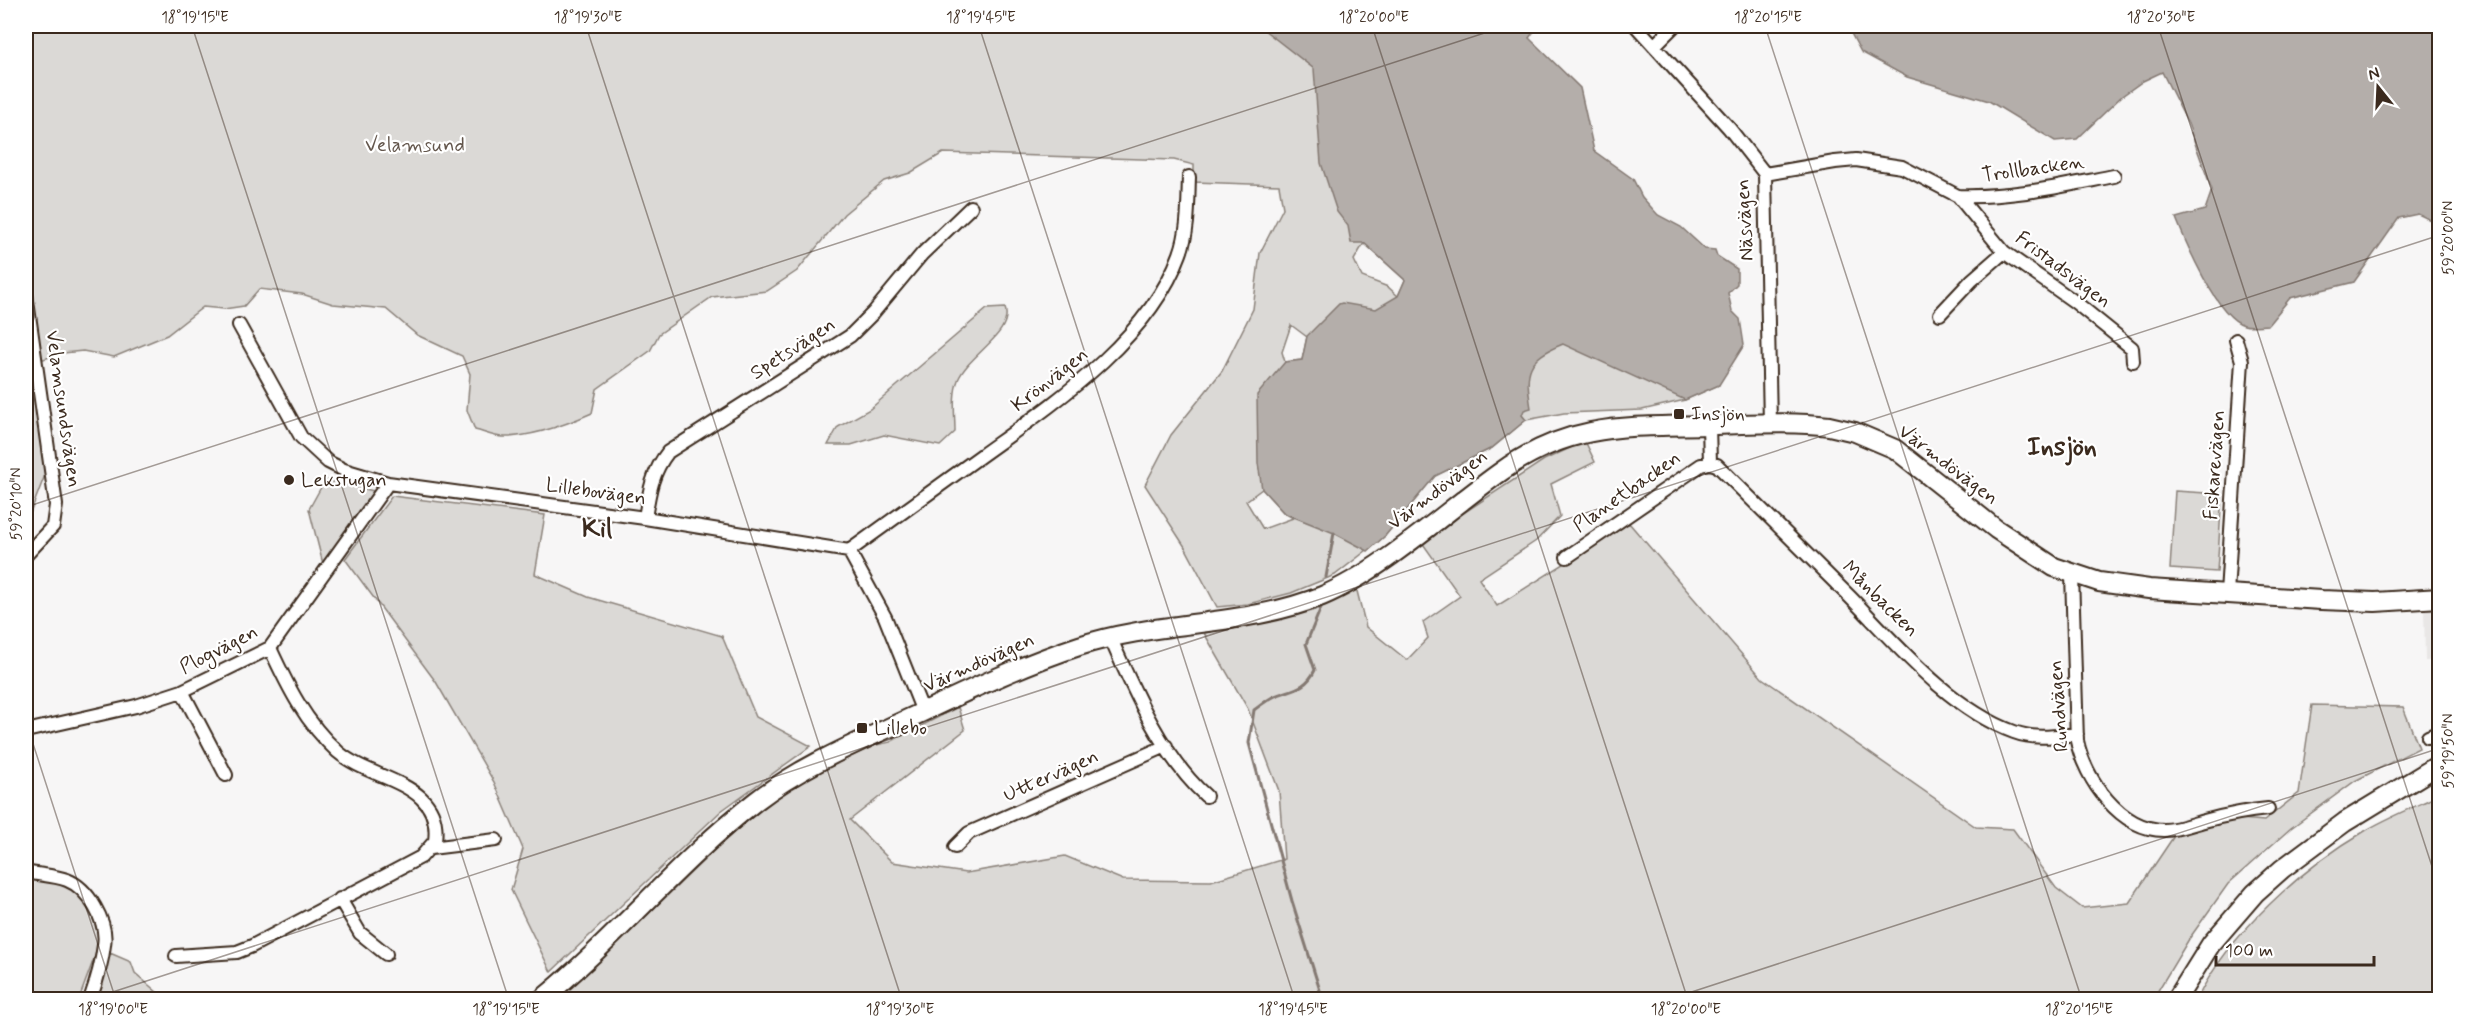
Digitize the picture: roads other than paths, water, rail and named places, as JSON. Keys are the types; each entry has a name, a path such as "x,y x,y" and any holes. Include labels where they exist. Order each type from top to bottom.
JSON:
{"main road":[{"name":"Värmdövägen","path":"541,999 605,944 710,840 758,800 821,760 1045,658 1138,630 1258,615 1325,595 1384,558 1525,455 1566,437 1588,431 1639,425 1829,426 1855,432 1895,449 1996,529 2054,567 2072,574 2121,586 2227,593 2375,602 2439,598"},
{"path":"2176,999 2211,944 2255,893 2309,846 2383,801 2411,779 2439,764"},
{"path":"2383,801 2439,777"}],"street":[{"name":"Näsvägen","path":"1636,26 1737,137 1765,174 1770,424"},
{"path":"1654,46 1674,26"},
{"name":"Fristadsvägen","path":"1765,174 1815,164 1856,160 1902,167 1958,196 2004,252 2074,302 2132,348 2133,361"},
{"name":"Trollbacken","path":"1958,196 2025,194 2114,176"},
{"name":"Krönvägen","path":"849,551 1029,421 1106,360 1164,287 1180,254 1186,234 1189,177"},
{"name":"Spetsvägen","path":"645,518 651,482 657,465 668,452 850,336 873,314 922,254 971,207"},
{"path":"1940,314 1972,280 2004,252"},
{"name":"Velamsundsvägen","path":"26,294 56,505 53,526 26,555"},
{"name":"Lillebovägen","path":"239,325 301,437 328,462 350,472 388,483 645,518 849,551"},
{"name":"Fiskarevägen","path":"2227,593 2242,361 2236,340"},
{"path":"1709,425 1710,463"},
{"name":"Planetbacken","path":"1567,557 1701,465 1710,463"},
{"name":"Månbacken","path":"1710,463 1717,465 1921,667 1967,706 2013,731 2029,736 2077,734"},
{"name":"Plogvägen","path":"26,731 136,706 182,691 270,648 388,483"},
{"path":"849,551 885,617 923,712"},
{"name":"Rundvägen","path":"2072,574 2077,734 2083,765 2098,791 2132,819 2150,827 2173,830 2229,814 2268,809"},
{"path":"1110,637 1134,689 1166,746 1191,782 1206,796"},
{"path":"176,956 237,952 421,857 435,842 436,822 427,801 340,753 299,708 270,648"},
{"path":"182,691 226,775"},
{"path":"2428,737 2439,732"},
{"name":"Uttervägen","path":"955,847 969,833 1166,746"},
{"path":"431,848 496,840"},
{"path":"26,872 66,880 77,886 88,897 98,914 105,943 90,999"},
{"path":"340,899 360,933 386,954"}],"waterway":[{"path":"1326,577 1334,533"},
{"path":"1322,605 1306,644 1315,670 1303,685 1272,697 1254,710 1249,743 1292,901 1323,1000"}],"place":[{"name":"Insjön","path":"1679,414"},
{"name":"Lekstugan","path":"289,480"},
{"name":"Lillebo","path":"862,728"}],"district":[{"name":"Insjön","path":"2062,448"},
{"name":"Kil","path":"597,530"}],"park label":[{"name":"Velamsund","path":"415,145"}]}
